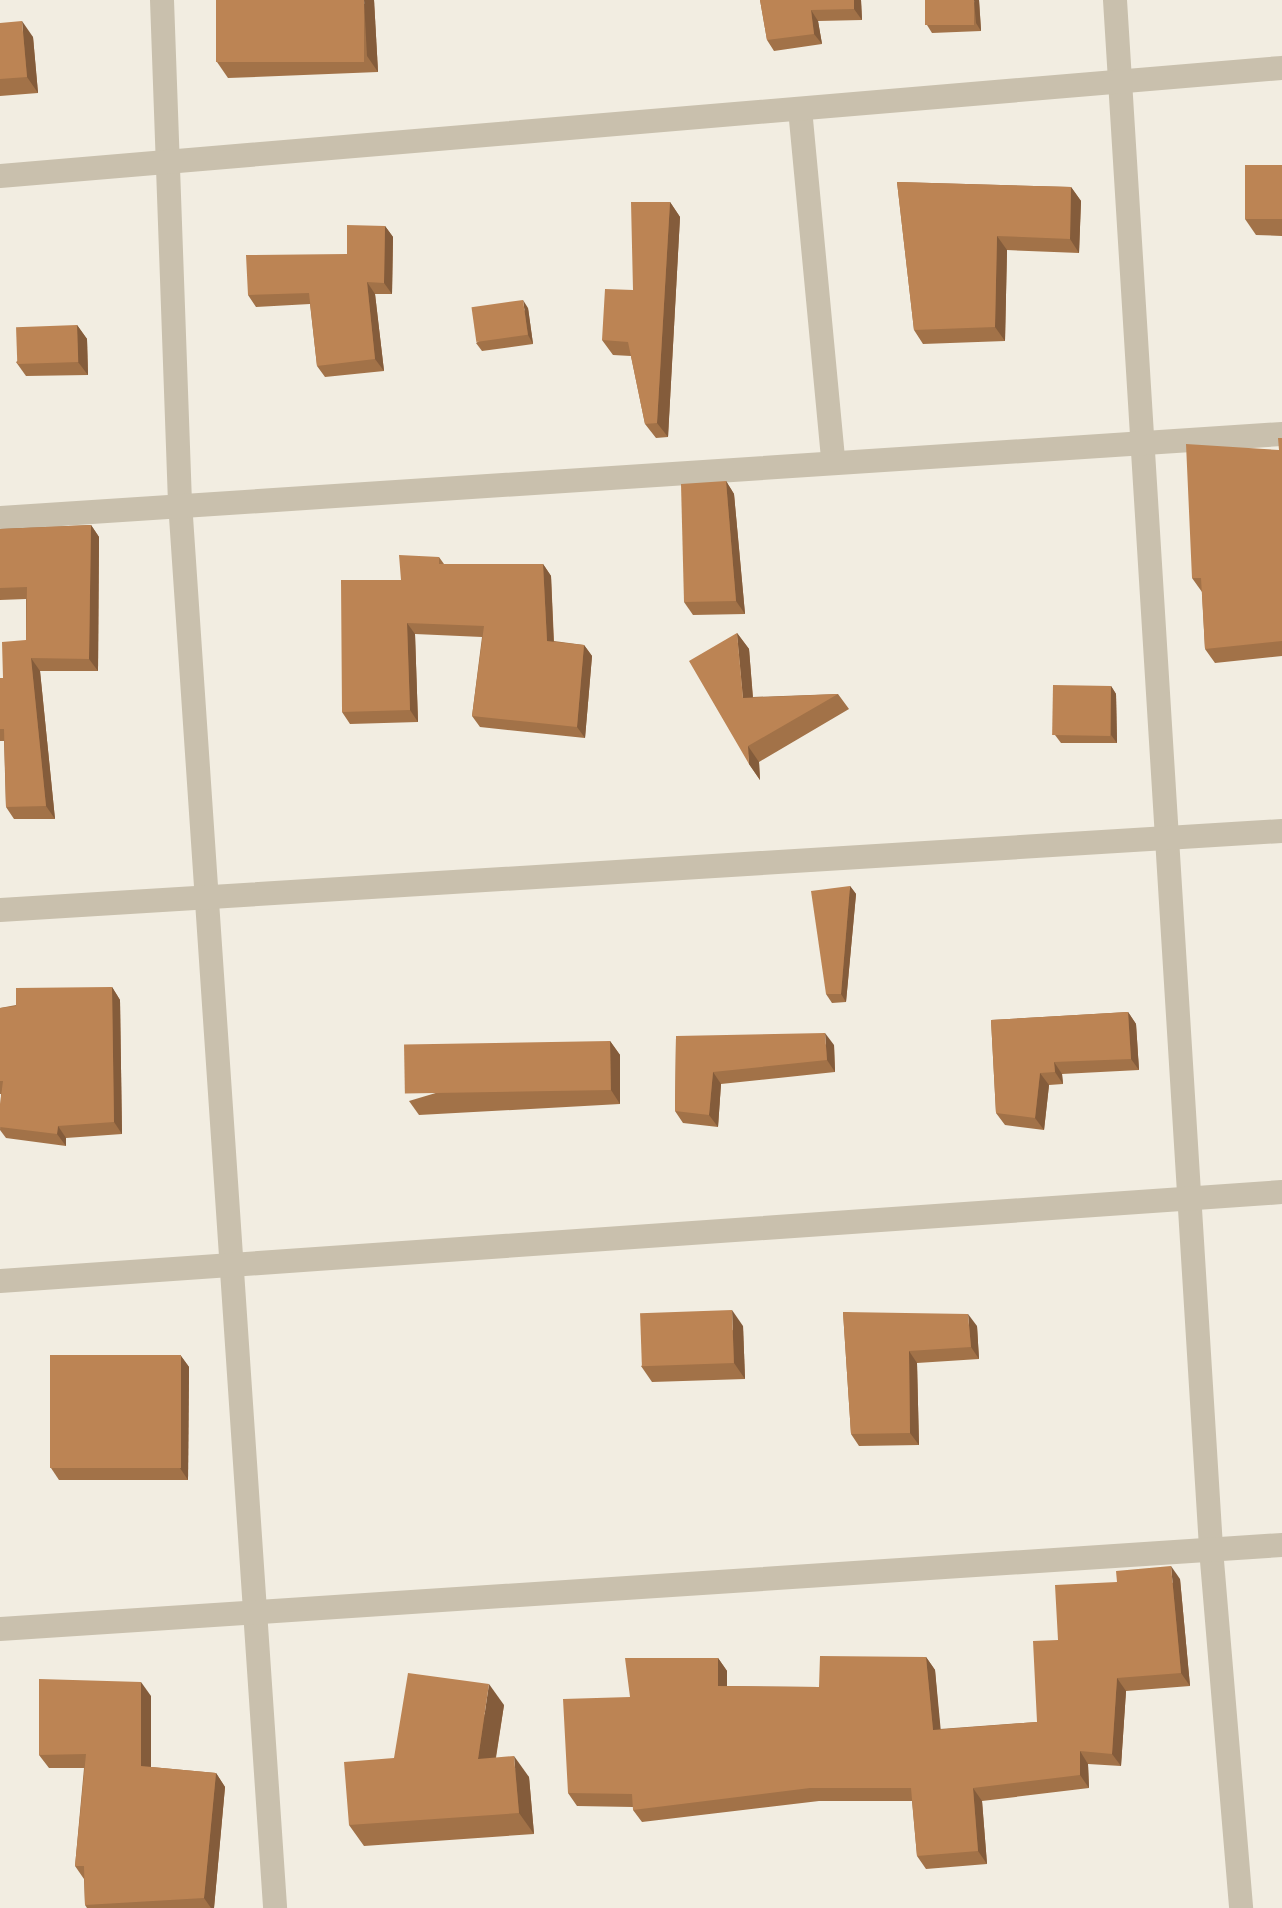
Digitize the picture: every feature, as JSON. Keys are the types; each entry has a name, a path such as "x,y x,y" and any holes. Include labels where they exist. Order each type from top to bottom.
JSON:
{"street":[{"path":"162,0 172,165 180,502 233,1266 251,1612 275,1908"},
{"path":"1115,0 1147,442 1211,1549 1241,1908"},
{"path":"0,176 172,165 1282,68"},
{"path":"800,109 833,461"},
{"path":"0,518 180,502 1282,434"},
{"path":"0,910 205,894 1170,842 1282,831"},
{"path":"0,1281 1282,1192"},
{"path":"0,1629 1282,1545"}],"building":[{"path":"216,0 364,0 364,62 216,62"},
{"path":"760,0 854,0 854,9 811,10 814,34 767,40"},
{"path":"925,0 974,0 974,25 925,25"},
{"path":"22,21 27,77 0,79 0,23"},
{"path":"1245,165 1282,165 1282,219 1245,219"},
{"path":"897,182 1071,187 1070,239 997,236 995,327 914,330"},
{"path":"631,202 670,202 657,423 645,424 628,342 602,340 605,289 633,290"},
{"path":"347,225 385,226 384,283 367,282 375,359 317,366 309,293 248,295 246,255 347,254"},
{"path":"523,300 528,335 476,342 472,307"},
{"path":"77,325 78,362 17,364 16,327"},
{"path":"1278,438 1282,438 1282,641 1205,649 1201,578 1192,578 1186,444 1279,450"},
{"path":"726,481 736,601 684,602 681,484"},
{"path":"91,525 89,659 31,658 46,806 6,807 4,729 0,729 2,642 26,640 27,587 0,588 0,529"},
{"path":"399,555 439,557 439,564 543,564 547,641 584,645 577,727 472,716 484,626 407,623 410,710 342,712 341,580 401,580"},
{"path":"737,633 743,698 838,694 748,746 749,764 689,661"},
{"path":"1053,685 1111,686 1110,736 1052,735"},
{"path":"850,886 841,994 826,994 811,891"},
{"path":"112,987 114,1122 58,1126 57,1134 0,1127 3,1081 0,1081 0,1008 16,1006 16,988"},
{"path":"1128,1012 1131,1059 1054,1062 1055,1072 1040,1073 1035,1118 996,1113 991,1020"},
{"path":"825,1033 827,1060 713,1072 709,1115 675,1111 676,1036"},
{"path":"610,1041 611,1090 405,1094 404,1045"},
{"path":"732,1310 734,1363 642,1366 640,1313"},
{"path":"843,1312 968,1314 971,1347 909,1351 910,1433 851,1434"},
{"path":"50,1355 181,1355 181,1468 50,1468"},
{"path":"1171,1566 1181,1673 1117,1678 1112,1754 1080,1751 1080,1775 973,1788 978,1851 917,1856 911,1788 810,1788 633,1810 632,1794 568,1793 563,1699 630,1697 625,1658 718,1658 718,1686 819,1687 820,1656 926,1657 933,1730 1037,1722 1033,1641 1058,1640 1055,1585 1117,1582 1116,1571"},
{"path":"408,1673 489,1684 478,1759 514,1756 519,1813 349,1825 344,1762 394,1758"},
{"path":"39,1679 141,1682 141,1766 216,1773 204,1898 85,1905 84,1866 75,1866 86,1754 39,1755"}]}
